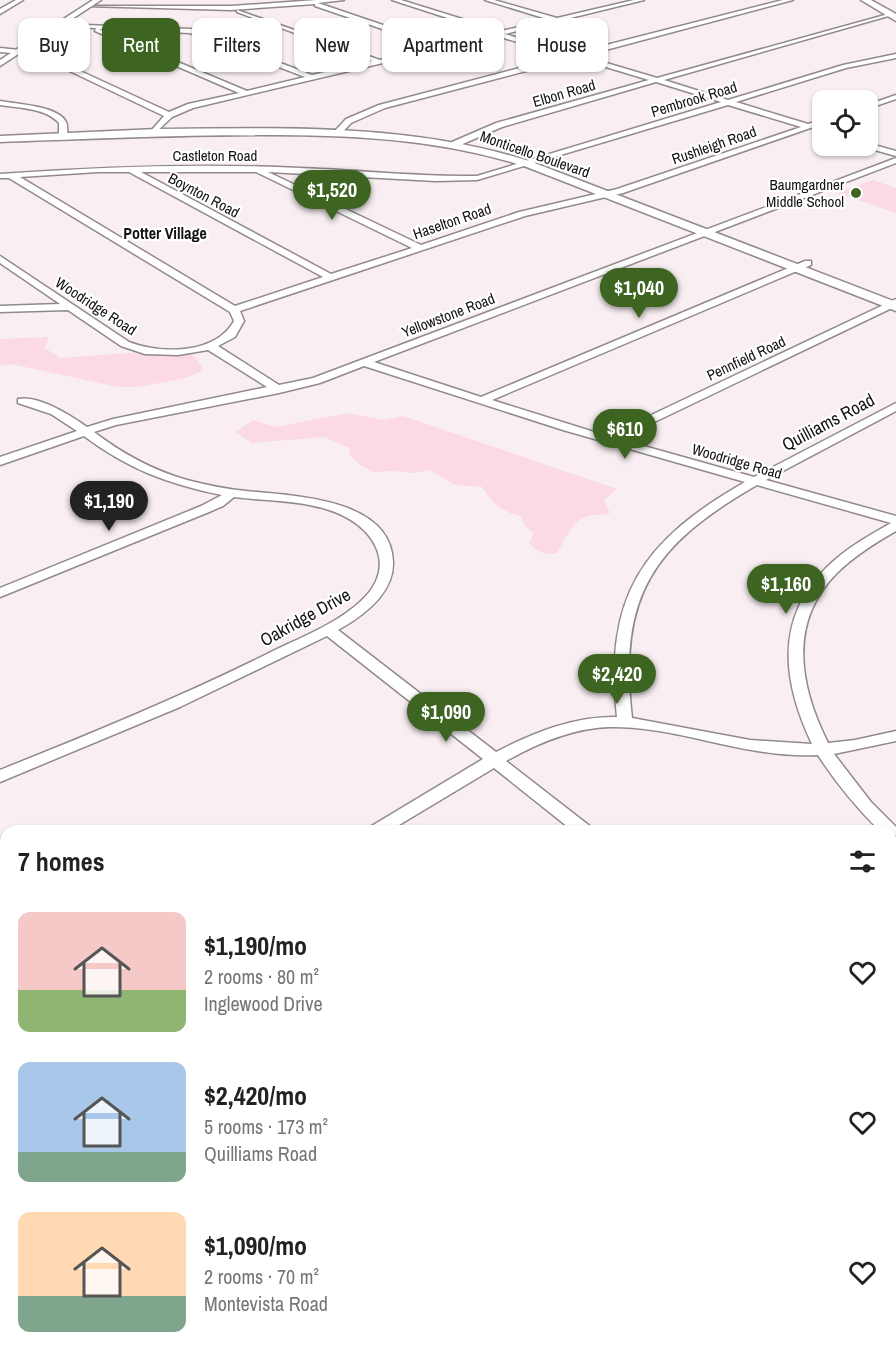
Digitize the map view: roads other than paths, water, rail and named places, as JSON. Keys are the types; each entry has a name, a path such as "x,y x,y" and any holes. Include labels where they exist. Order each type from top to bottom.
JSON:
{"main road":[{"path":"865,0 893,16"},
{"name":"Monticello Boulevard","path":"0,140 155,129 338,130 459,142 534,163 613,193 717,228 808,263 895,303"},
{"name":"Monticello Boulevard","path":"0,134 63,134"},
{"name":"Monticello Boulevard","path":"613,193 705,233 895,303"}],"street":[{"path":"0,12 20,0"},
{"path":"71,18 98,0"},
{"path":"89,6 231,8 341,0"},
{"path":"395,0 452,18"},
{"path":"488,0 550,18"},
{"path":"500,3 523,0"},
{"path":"565,18 641,0"},
{"path":"608,47 790,0"},
{"path":"311,3 382,27"},
{"path":"231,8 381,62"},
{"name":"Elbon Road","path":"459,142 499,125 893,16"},
{"path":"90,26 196,33 313,78"},
{"path":"90,26 246,93"},
{"path":"0,50 18,51"},
{"path":"0,64 18,53"},
{"name":"Pembrook Road","path":"534,163 848,65 896,56"},
{"path":"155,129 169,115 191,106 381,62"},
{"path":"608,67 812,128"},
{"path":"338,130 366,113 400,101 516,71"},
{"path":"77,72 169,115"},
{"path":"878,103 896,97"},
{"path":"0,103 52,113 60,119 63,134"},
{"name":"Rushleigh Road","path":"613,193 812,126"},
{"path":"878,148 896,154"},
{"name":"Yellowstone Road","path":"0,460 122,420 316,381 896,159"},
{"name":"Castleton Road","path":"0,177 129,169 257,169 450,179 487,176 534,163"},
{"name":"Boynton Road","path":"129,169 331,278"},
{"path":"257,169 420,248"},
{"path":"12,176 234,310 239,321 235,330 210,346 279,390"},
{"name":"Haselton Road","path":"234,310 536,210 613,193"},
{"name":"Woodridge Road","path":"0,259 114,338 137,349 172,352 210,346"},
{"path":"480,400 808,263"},
{"name":"Pennfield Road","path":"607,440 895,303"},
{"path":"0,309 69,307"},
{"name":"Woodridge Road","path":"365,363 607,440 896,520"},
{"name":"Oakridge Drive","path":"0,777 117,730 328,629 362,607 381,585 387,561 380,539 363,522 325,504 232,493 176,480 138,467 115,455 59,414 22,401"},
{"name":"Quilliams Road","path":"625,722 620,658 622,640 632,602 647,572 662,550 686,525 713,505 896,406"},
{"path":"0,594 219,503 232,493"},
{"path":"883,825 849,789 822,750 809,725 798,689 795,652 799,626 812,596 830,573 856,550 896,525"},
{"path":"328,629 577,825"},
{"path":"386,825 528,741 554,731 586,724 625,722 659,726 747,746 822,750 861,745 896,736"}],"place":[{"name":"Baumgardner Middle School","path":"856,193"}],"district":[{"name":"Potter Village","path":"165,233"}]}
